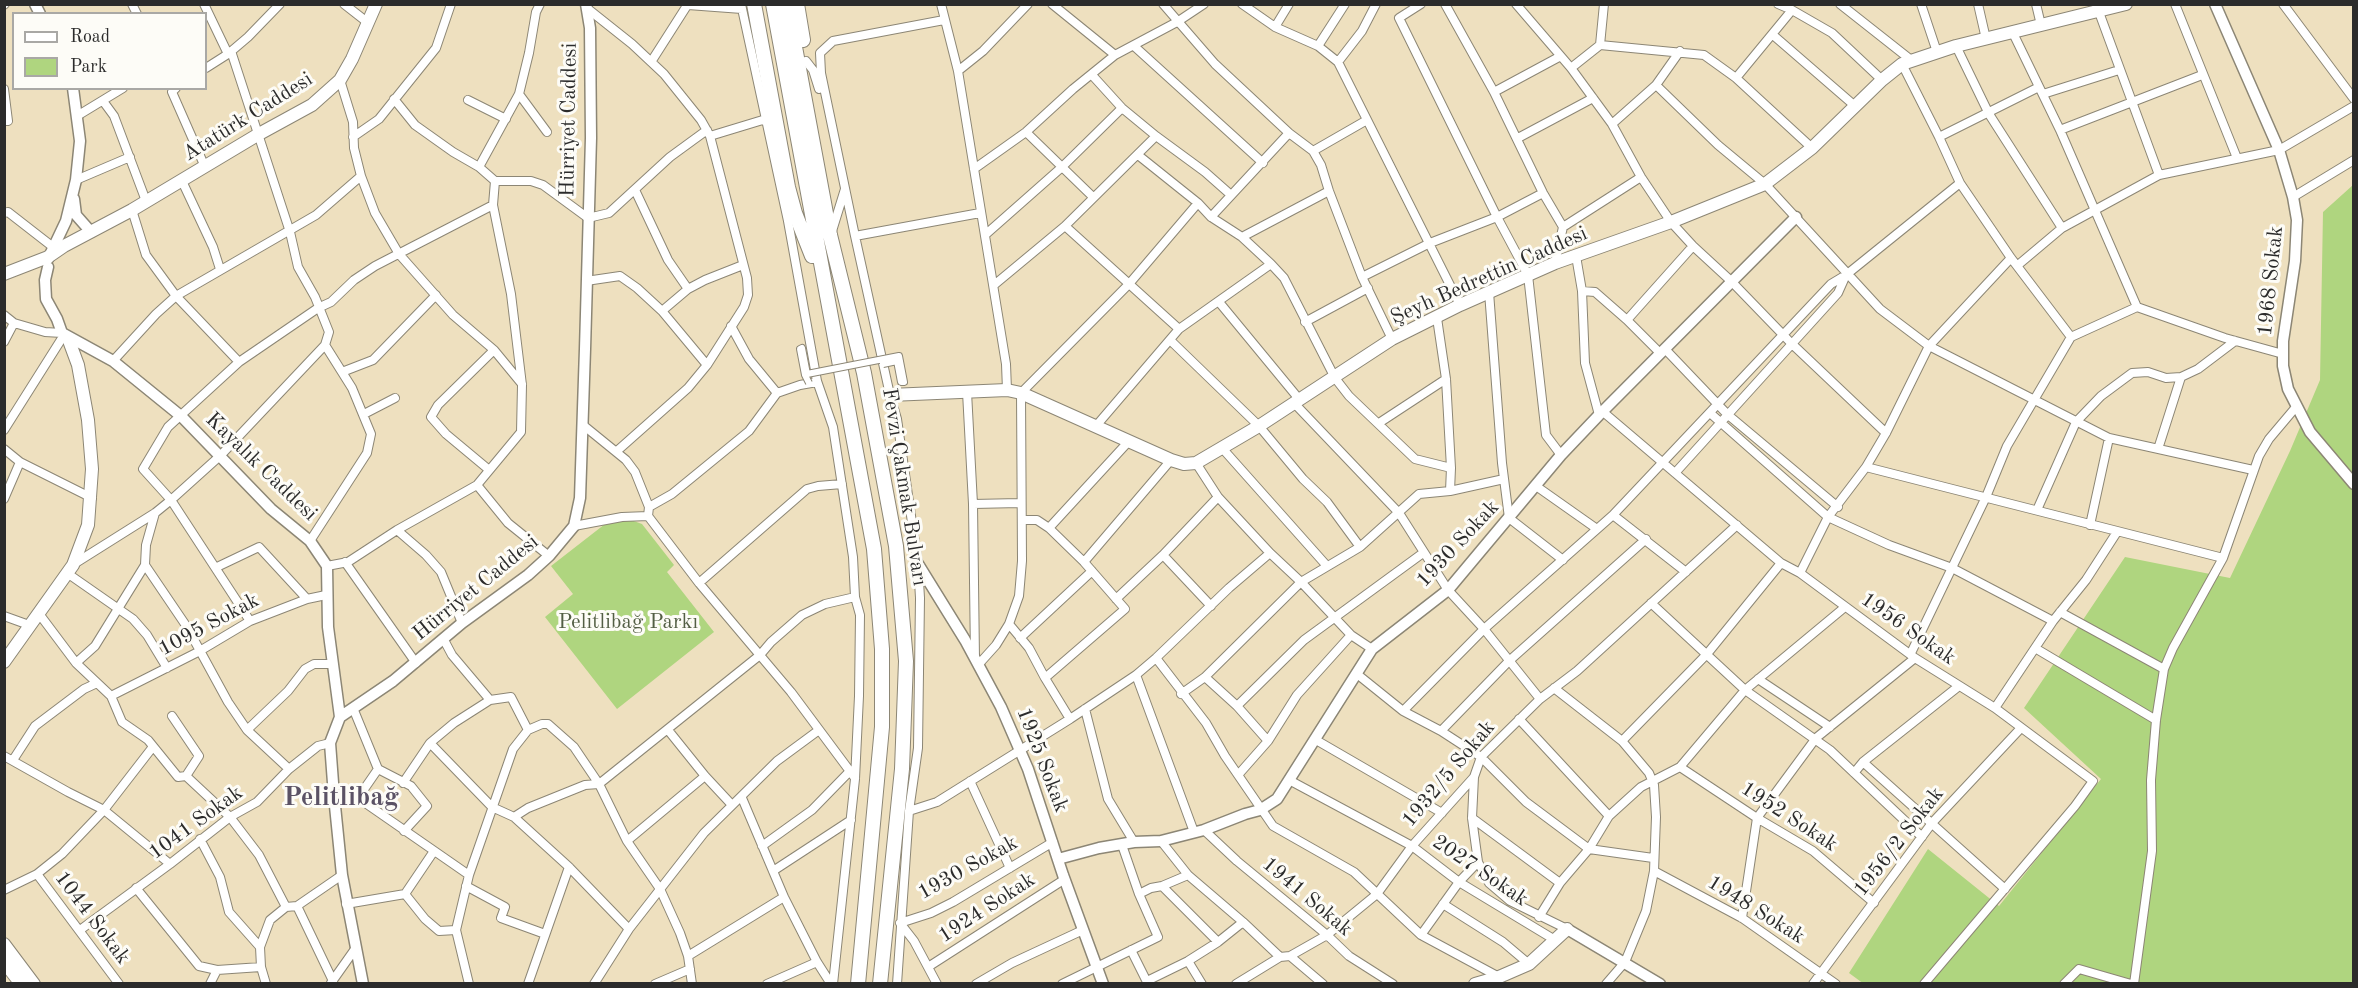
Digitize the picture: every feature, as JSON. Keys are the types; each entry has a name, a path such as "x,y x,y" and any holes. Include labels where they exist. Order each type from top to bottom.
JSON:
{"main road":[{"name":"Atatürk Caddesi","path":"4,274 94,234 96,229 312,105 340,80 352,59 376,4"},
{"name":"Fevzi Çakmak Bulvarı","path":"773,4 874,549 882,649 882,727 858,984"},
{"name":"Fevzi Çakmak Bulvarı","path":"787,4 830,235 864,373 896,546 906,662 902,769 880,984"},
{"path":"797,4 831,201 830,235"},
{"name":"Şeyh Bedrettin Caddesi","path":"1196,463 1335,378 1392,339 1460,305 1555,263 1671,222 1765,184 1812,148 1882,80 1907,62 1956,46 2041,25 2097,8 2126,4"},
{"path":"745,6 795,213 824,284"},
{"path":"4,662 29,625 40,615 70,569 88,525 92,498 88,420 78,365 64,336"},
{"path":"890,396 1007,390 1021,393 1171,460 1184,464 1196,463"},
{"path":"1474,984 1499,977 1530,964 1567,929"},
{"path":"4,944 34,984"},
{"path":"4,962 21,984"}],"street":[{"path":"167,668 147,635 133,619 70,569 155,513 221,455 325,345 329,332 315,297 298,267 290,232 260,134 230,52 204,4"},
{"path":"207,67 230,52 280,4"},
{"path":"344,4 367,22"},
{"path":"353,137 379,119 436,48 451,4"},
{"path":"479,167 519,94 536,12 540,4"},
{"path":"941,4 958,71 980,213 994,285 1006,364 1007,390"},
{"path":"958,71 983,51 1028,4"},
{"path":"1052,4 1115,55"},
{"path":"1163,4 1215,64 1289,133 1313,151 1321,165 1362,277 1392,339"},
{"path":"974,169 1026,132 1115,55 1177,22 1204,4"},
{"path":"1242,4 1275,27 1318,46 1338,62 1460,305"},
{"path":"1275,27 1289,4"},
{"path":"1318,46 1345,4"},
{"path":"1338,62 1362,31 1376,4"},
{"path":"1421,4 1399,18 1528,275 1546,435 1561,455"},
{"path":"1445,4 1494,92 1563,227 1555,263"},
{"path":"1516,4 1559,57 1571,68 1612,124 1641,177 1671,222 1791,343 1886,433"},
{"path":"1600,45 1604,4"},
{"path":"1778,4 1832,33 1882,80"},
{"path":"1840,4 1907,62 1960,183 2011,258 2070,337"},
{"path":"1921,4 1937,52"},
{"path":"1978,4 1986,39"},
{"path":"2036,4 2041,25"},
{"path":"2175,4 2237,158"},
{"name":"1968 Sokak","path":"2216,4 2279,150 2293,197 2297,220 2295,261 2283,341 2283,366 2288,389 2310,432 2354,484"},
{"path":"2283,4 2354,99"},
{"path":"651,62 688,5 745,6 788,221 813,382 833,427 853,556 855,597 860,615 859,696 851,820 832,984"},
{"path":"587,7 664,74 709,133 747,278 748,295 744,307 707,365 688,388 617,451"},
{"name":"Hürriyet Caddesi","path":"340,717 393,681 462,623 528,575 549,556 574,526 580,498 591,138 587,7"},
{"path":"2097,8 2159,175"},
{"path":"1736,78 1792,10"},
{"path":"897,984 909,811 918,748 920,598 918,564 897,419 855,236 821,73 820,53 832,41 944,20"},
{"path":"2012,31 2060,130 2138,307"},
{"path":"1773,35 1855,106"},
{"path":"1571,68 1600,45 1704,55 1736,78 1812,148"},
{"path":"1134,46 1263,163"},
{"path":"1956,46 1989,114 2062,228"},
{"path":"1612,124 1656,86 1680,51"},
{"path":"1494,92 1559,57"},
{"path":"806,61 813,70 830,115"},
{"path":"1940,137 2041,90 2119,70"},
{"path":"1092,75 1122,108 1231,195"},
{"path":"2060,130 2202,75"},
{"path":"340,80 354,122 354,148 361,176 375,213 399,254 453,315 494,350 522,385"},
{"path":"1656,86 1718,145 1765,184 1846,275 1880,309 1929,346 2109,438 2253,470"},
{"path":"4,89 8,111 8,121 4,121"},
{"path":"64,336 44,292 76,180 80,141 73,90"},
{"path":"77,116 120,90"},
{"path":"174,90 172,92 205,167"},
{"path":"519,94 547,132"},
{"path":"1518,138 1593,98"},
{"path":"394,99 415,125 479,167 495,181 531,181 543,185 588,218 609,213 670,157 709,133 766,119"},
{"path":"468,100 506,119"},
{"path":"103,101 114,116 146,201"},
{"path":"2018,266 2062,228 2159,175 2279,150 2354,106"},
{"path":"985,236 1062,167 1122,108"},
{"path":"1313,151 1367,120"},
{"path":"1026,132 1093,197"},
{"path":"1211,217 1289,133"},
{"path":"994,285 1065,226 1156,136"},
{"path":"1138,155 1198,203 1211,217 1242,237 1284,278 1335,378 1349,396 1415,459 1451,468"},
{"path":"76,180 129,157"},
{"path":"2293,197 2354,160"},
{"path":"113,361 156,314 176,296 220,269 290,232 316,215 361,176"},
{"path":"1563,227 1641,177"},
{"path":"182,181 213,247 220,269"},
{"path":"363,984 346,904 334,796 330,743 340,717 326,595 327,566 345,562 477,485 521,432 522,385 511,294 493,205 495,181"},
{"path":"1403,711 1484,629 1613,515 1831,284 1846,275 1960,183"},
{"path":"830,235 845,187"},
{"path":"635,190 668,260 688,289"},
{"path":"1242,237 1329,191"},
{"path":"1362,277 1430,243 1497,217 1544,193"},
{"path":"73,197 76,215 96,229"},
{"path":"977,662 996,645 1009,624 1019,596 1022,520 1020,502 1021,393 1129,284 1198,203"},
{"path":"250,621 217,567 171,500 143,469 168,427 182,417 239,362 318,308 331,302 354,280 470,215 493,205"},
{"path":"132,210 146,255 176,296 239,362"},
{"path":"4,213 8,212 53,254"},
{"path":"855,236 980,213"},
{"name":"1930 Sokak","path":"1058,859 1099,848 1161,841 1199,831 1260,810 1277,799 1372,649 1448,590 1561,455 1600,413 1796,217"},
{"path":"1065,226 1179,329"},
{"path":"1628,320 1693,246"},
{"path":"1576,256 1582,291 1585,363 1600,413"},
{"path":"1800,573 1828,518 1866,467 1886,433 1929,346 2011,258"},
{"path":"1096,426 1179,329 1271,264"},
{"path":"662,311 688,289 743,265"},
{"path":"1675,473 1838,293 1846,275"},
{"path":"586,281 620,276 638,288 662,311 707,365"},
{"path":"1305,322 1368,288"},
{"path":"1582,291 1595,292 1663,351 1727,414 1838,507"},
{"path":"1489,292 1509,518 1563,560"},
{"path":"342,372 373,360 436,295"},
{"path":"1219,302 1296,401 1399,513 1448,590 1484,629 1540,699"},
{"path":"1742,918 1757,818 1816,738 1913,656 2007,446 2070,337 2138,307 2235,341 2283,354"},
{"path":"4,315 14,322 64,336"},
{"path":"1437,318 1446,379 1450,490"},
{"path":"4,342 14,322"},
{"path":"731,326 749,359 777,393"},
{"path":"4,430 64,336"},
{"name":"Kayalık Caddesi","path":"64,336 113,361 182,417 271,509 310,541 327,566"},
{"path":"1170,340 1259,426 1303,479 1327,502 1360,547"},
{"path":"2037,510 2076,422 2101,396 2132,373 2148,372 2166,378 2181,377 2198,369 2235,341"},
{"path":"310,541 367,453 370,434 364,414 325,345"},
{"path":"813,382 805,375 800,349 802,348 807,374 899,356 904,382 901,382 897,361 883,364"},
{"path":"488,469 431,417 438,405 494,350"},
{"path":"2158,449 2181,377"},
{"path":"1379,423 1446,379"},
{"path":"649,507 680,487 749,431 777,393 813,382"},
{"path":"967,392 973,504 977,662"},
{"path":"364,414 395,398"},
{"path":"2064,984 2079,969 2133,984 2152,851 2151,780 2156,720 2164,669 2173,648 2223,558 2253,470 2269,439 2296,406"},
{"name":"1956 Sokak","path":"1600,413 1664,462 1780,563 1800,573 1913,656 1995,708 2020,729 2093,781 2075,806 2005,889"},
{"path":"1710,413 1828,518 1889,545 1952,568 2053,621"},
{"path":"583,425 617,451 635,472 649,507 648,516 853,775"},
{"path":"2090,525 2109,438"},
{"path":"1049,528 1129,441"},
{"path":"1222,448 1327,566"},
{"path":"4,449 20,462 92,498"},
{"path":"1084,562 1171,460"},
{"path":"4,499 20,462"},
{"path":"1196,463 1218,497 1270,553 1351,635 1372,649"},
{"path":"1866,467 2223,558"},
{"path":"1181,694 1205,677 1301,582 1360,547 1419,494 1504,479"},
{"path":"699,583 807,489 842,484"},
{"path":"477,485 508,523 549,556"},
{"path":"1536,486 1597,529"},
{"path":"1116,599 1163,555 1218,497"},
{"path":"973,504 1020,502"},
{"path":"76,663 95,646 146,565 146,545 155,513"},
{"path":"1613,515 1686,572"},
{"path":"574,526 622,517 648,516"},
{"path":"1022,520 1037,520 1049,528 1084,562 1125,609 1045,678"},
{"name":"1932/5 Sokak","path":"1236,984 1280,957 1290,956 1327,935 1377,894 1412,846 1474,777 1481,758 1519,719 1540,699 1577,671 1737,525"},
{"path":"397,530 426,555 441,572 462,623"},
{"path":"1995,708 2053,621 2086,580 2117,532"},
{"path":"1441,731 1509,661 1646,539"},
{"path":"217,567 259,547 307,599"},
{"path":"909,811 937,802 1136,675 1270,553"},
{"path":"1236,706 1304,640 1423,553"},
{"path":"1163,555 1210,606"},
{"path":"345,562 416,663"},
{"path":"1623,741 1707,654 1780,563"},
{"name":"1925 Sokak","path":"918,564 977,662 1001,707 1020,750 1103,984"},
{"path":"146,565 187,627 198,652 247,730 289,769"},
{"path":"1020,638 1092,571"},
{"name":"1095 Sokak","path":"111,696 198,652 250,621 307,599 326,595"},
{"path":"514,817 528,808 576,788 599,784 760,655 771,642 802,615 825,604 855,597"},
{"path":"1651,603 1745,690 1816,738 1922,837"},
{"path":"1539,917 1560,883 1589,849 1609,816 1641,787 1680,767 1745,690 1845,607"},
{"path":"2060,612 2164,669"},
{"path":"40,615 76,663 111,696 122,722 148,740 152,748 178,777 186,776 199,756 172,716"},
{"path":"4,616 29,625"},
{"path":"1009,624 1029,648 1070,719"},
{"path":"1238,775 1268,741 1297,695 1351,635"},
{"path":"444,640 452,655 490,700"},
{"path":"2035,648 2156,720"},
{"path":"1156,658 1181,694 1206,723 1260,810 1273,826 1354,872 1421,935 1499,977"},
{"path":"247,730 288,691 305,669 314,664 333,664"},
{"path":"1357,674 1403,711 1441,731 1481,758 1526,802 1589,849 1653,858"},
{"path":"1136,675 1199,831"},
{"path":"1205,677 1268,741"},
{"path":"1758,679 1830,727"},
{"path":"97,683 84,689 35,726 9,758 104,810 170,864"},
{"path":"1854,773 1863,762 1959,686"},
{"path":"1554,688 1623,741 1640,760 1652,782 1656,817 1654,871 1646,911 1625,962 1606,984"},
{"path":"403,783 430,743 454,723 490,700 511,698 528,730"},
{"path":"353,708 378,769 416,790 427,806 404,831"},
{"path":"1062,984 1158,937 1139,894 1128,843 1108,798 1085,709"},
{"path":"1519,719 1609,816"},
{"path":"469,984 456,930 469,875 513,749 528,730 542,724 548,724 574,747 599,784 627,841 660,889 688,956 692,984"},
{"name":"1956/2 Sokak","path":"1813,984 1932,823 2020,729"},
{"path":"668,730 732,805"},
{"path":"594,984 629,929 704,833 777,761 819,730"},
{"path":"1316,740 1442,813"},
{"name":"1041 Sokak","path":"80,930 230,817 257,802 289,769 318,746 330,743"},
{"path":"430,743 492,807 514,817 569,867 629,929"},
{"path":"4,891 37,874 62,854 104,810 152,748"},
{"path":"1863,762 2005,889 1924,984"},
{"name":"1952 Sokak","path":"1680,767 1757,818 1813,851 1874,903"},
{"path":"358,798 378,769"},
{"path":"762,846 812,810 853,775"},
{"path":"186,776 230,817 260,855 286,907"},
{"path":"627,841 705,776"},
{"path":"1474,777 1472,818 1478,862 1489,883 1510,901 1567,929 1660,984"},
{"name":"2027 Sokak","path":"1289,780 1412,846 1459,882 1555,940"},
{"path":"970,781 1010,868"},
{"path":"334,796 358,798 469,875"},
{"path":"742,798 784,897 817,962 832,984"},
{"path":"1472,818 1560,883"},
{"path":"774,871 851,820"},
{"name":"1941 Sokak","path":"1199,831 1327,935 1349,956 1393,984"},
{"path":"200,839 220,877 230,912 260,948"},
{"path":"1161,841 1188,875 1280,957"},
{"name":"1930 Sokak","path":"900,923 931,913 953,902 1053,842"},
{"path":"346,904 405,894 434,851"},
{"path":"1421,935 1459,882 1478,862"},
{"path":"528,984 569,867"},
{"name":"1948 Sokak","path":"1654,871 1742,918 1836,984"},
{"name":"1044 Sokak","path":"37,874 80,930 104,967 119,984"},
{"path":"266,984 261,967 260,948 270,920 286,907 297,906 342,875"},
{"path":"1139,894 1188,875"},
{"name":"1924 Sokak","path":"928,967 1065,879"},
{"path":"466,886 504,907 501,918 545,934"},
{"path":"1162,886 1218,942"},
{"path":"136,888 199,966 217,970 261,967"},
{"path":"405,894 425,919 440,930 456,930"},
{"path":"688,956 784,897"},
{"path":"1443,904 1503,942 1530,964"},
{"path":"297,906 331,982 355,949"},
{"path":"1131,950 1148,982 1188,961 1218,942 1243,922"},
{"path":"900,923 914,941 937,984"},
{"path":"976,984 1012,963 1083,930"},
{"path":"1290,956 1323,984"},
{"path":"1188,961 1202,984"},
{"path":"767,984 817,962"},
{"path":"655,984 690,969"},
{"path":"210,984 217,970"}],"green space":[{"path":"2353,185 2353,983 1864,984 1849,973 1928,849 1999,906 2101,779 2024,708 2125,557 2230,578 2290,451 2320,380 2323,212"},
{"name":"Pelitlibağ Parkı","path":"631,520 642,524 674,565 667,572 714,632 617,709 545,617 573,594 551,566 605,524"}],"district":[{"name":"Pelitlibağ","path":"341,798"}]}
